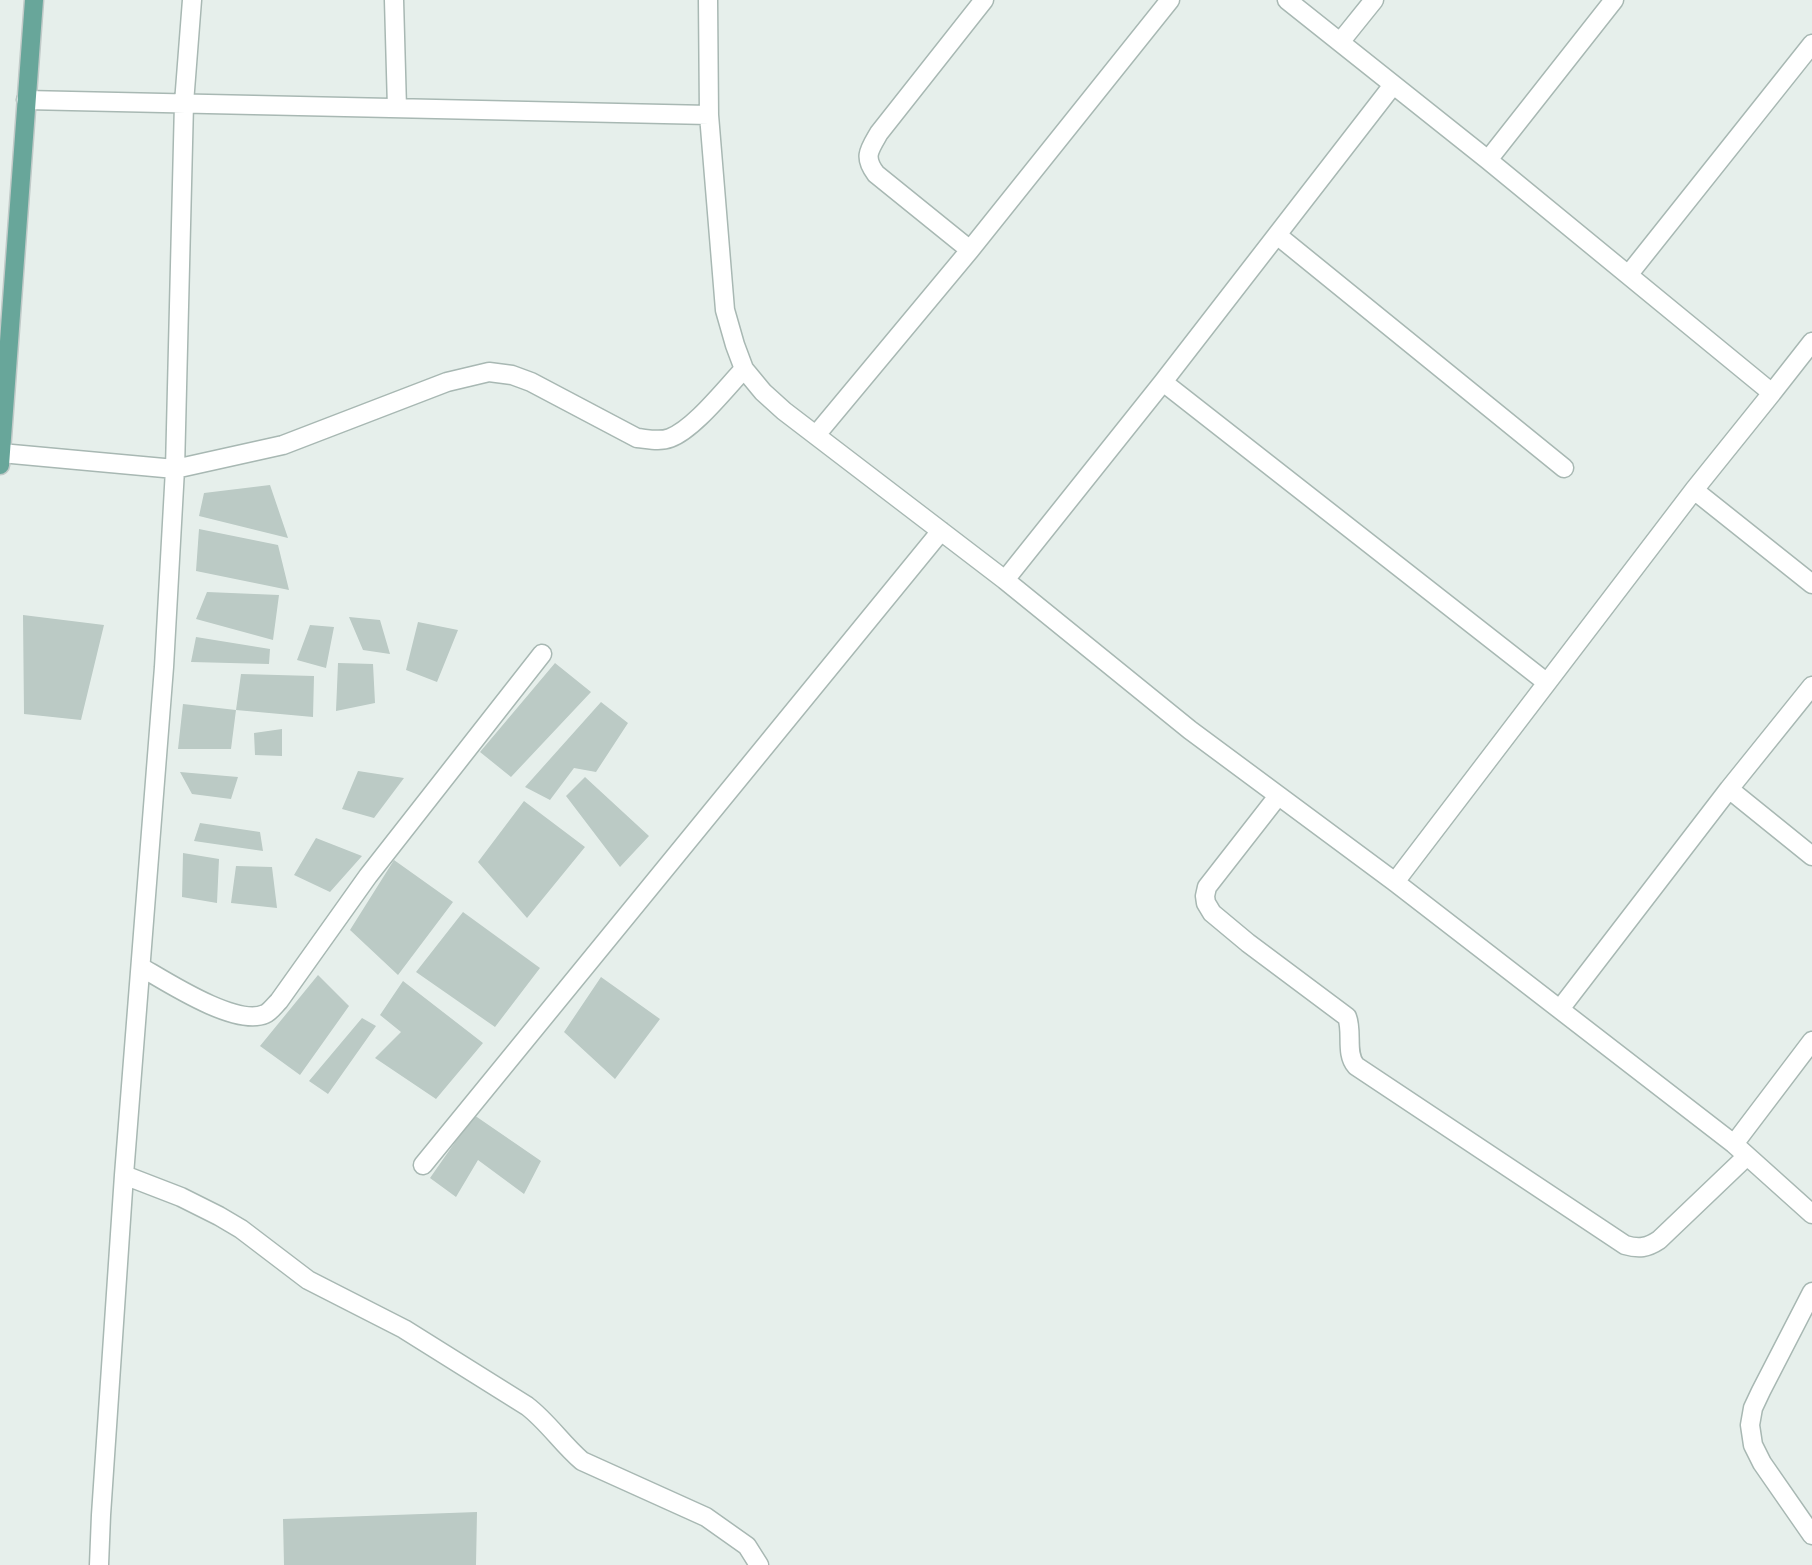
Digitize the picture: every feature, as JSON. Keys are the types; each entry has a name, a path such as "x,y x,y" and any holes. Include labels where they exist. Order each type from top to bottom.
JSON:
{"main road":[{"path":"0,459 34,0"}],"street":[{"path":"99,1565 123,1175 164,667 175,469 184,103 192,0"},
{"path":"394,0 397,108"},
{"path":"708,0 709,115 724,310 744,369 770,399 1005,580 1190,730 1395,882 1560,1009 1740,1150 1812,1214"},
{"path":"970,250 876,174 869,165 868,155 879,133 984,0"},
{"path":"816,435 970,250 1170,0"},
{"path":"1287,0 1629,274 1772,393"},
{"path":"1341,41 1374,0"},
{"path":"1488,160 1614,0"},
{"path":"1629,274 1812,44"},
{"path":"1005,580 1163,382 1393,85"},
{"path":"26,100 709,115"},
{"path":"1277,235 1564,468"},
{"path":"1395,882 1694,490 1812,342"},
{"path":"0,459 175,469 283,446 447,382 489,372 512,375 531,382 638,438 669,439 688,428 744,369"},
{"path":"1163,382 1546,682"},
{"path":"1694,490 1812,584"},
{"path":"423,1165 941,531"},
{"path":"141,967 218,1009 253,1016 266,1014 279,1001 368,876 542,654"},
{"path":"1560,1009 1729,789 1812,686"},
{"path":"1729,789 1812,856"},
{"path":"1278,795 1207,887 1206,903 1212,913 1347,1017 1352,1061 1356,1066 1625,1245 1645,1248 1659,1240 1740,1150 1812,1041"},
{"path":"123,1175 181,1197 241,1229 308,1280 404,1329 527,1406 542,1417 582,1461 706,1517 747,1546 759,1565"},
{"path":"1812,1292 1753,1408 1750,1425 1753,1445 1762,1463 1812,1535"}],"building":[{"path":"270,485 288,538 199,516 204,493"},
{"path":"199,529 278,545 289,590 196,571"},
{"path":"207,592 279,595 273,640 196,619"},
{"path":"23,615 104,625 81,720 24,714"},
{"path":"349,617 380,620 390,654 363,650"},
{"path":"418,622 458,630 437,682 406,670"},
{"path":"310,625 334,627 326,668 297,660"},
{"path":"196,637 270,649 269,664 191,662"},
{"path":"338,663 373,664 375,703 336,711"},
{"path":"555,663 591,692 511,777 480,752"},
{"path":"241,674 314,676 313,717 236,710"},
{"path":"601,702 628,723 596,772 574,768 550,800 525,787"},
{"path":"183,704 236,710 231,749 178,749"},
{"path":"282,729 282,756 255,755 254,733"},
{"path":"358,771 404,778 374,818 342,809"},
{"path":"180,772 238,777 231,799 192,794"},
{"path":"585,777 649,836 620,867 566,796"},
{"path":"524,801 585,847 527,918 478,862"},
{"path":"200,823 260,832 263,851 194,841"},
{"path":"316,838 362,856 330,892 294,875"},
{"path":"183,853 219,859 217,903 182,897"},
{"path":"394,860 453,902 398,975 350,930"},
{"path":"236,866 272,867 277,908 231,903"},
{"path":"463,912 540,968 495,1027 416,972"},
{"path":"318,975 349,1006 300,1075 260,1046"},
{"path":"601,977 660,1019 615,1079 564,1032"},
{"path":"403,981 483,1043 436,1099 375,1058 401,1032 380,1015"},
{"path":"362,1018 376,1026 328,1094 309,1081"},
{"path":"474,1115 541,1161 524,1194 478,1160 456,1197 430,1178"},
{"path":"477,1512 476,1565 284,1565 283,1519"}]}
